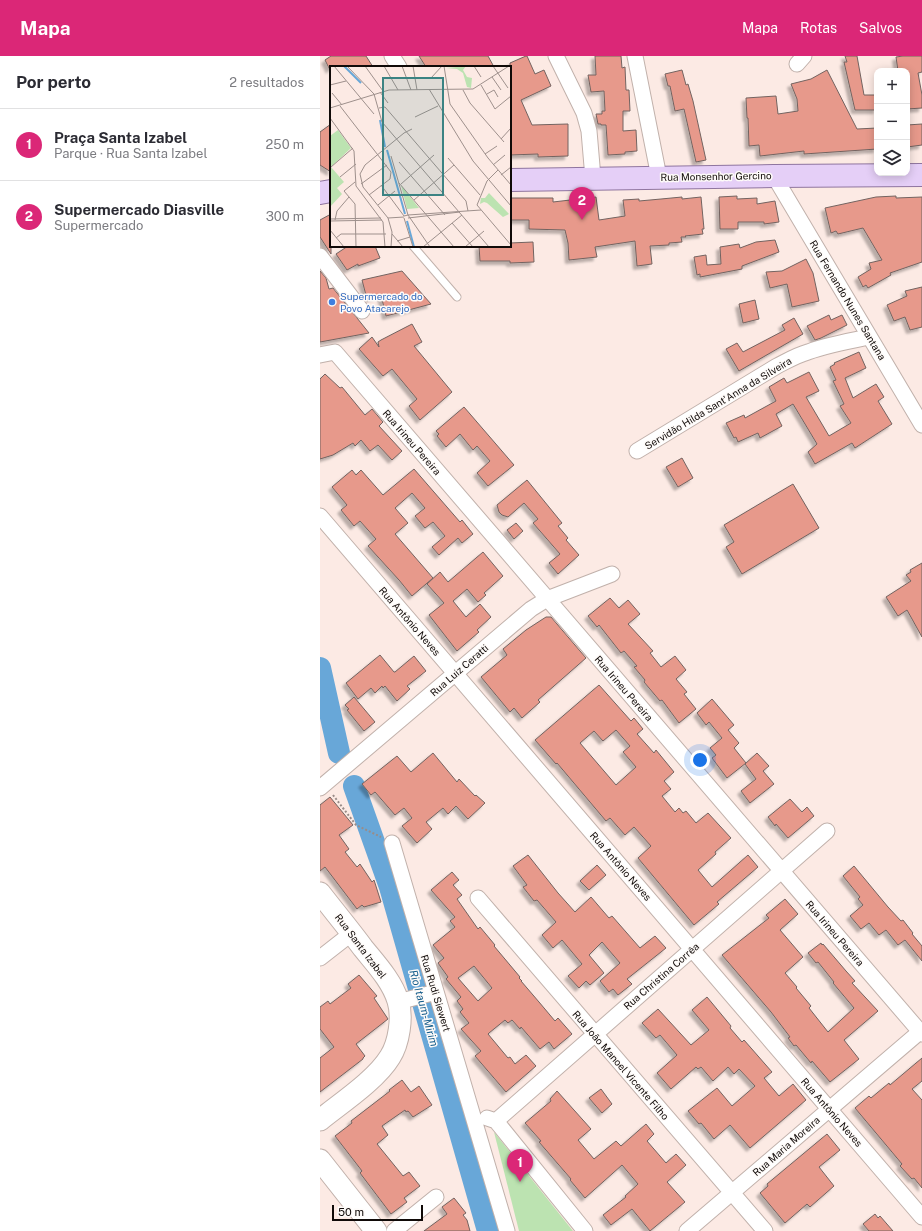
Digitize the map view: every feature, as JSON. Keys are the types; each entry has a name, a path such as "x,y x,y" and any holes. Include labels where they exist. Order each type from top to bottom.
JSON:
{"main road":[{"name":"Rua Monsenhor Gercino","path":"511,180 922,175"}],"street":[{"path":"392,56 397,66"},
{"path":"556,56 584,114 588,131 593,178"},
{"path":"635,56 660,177"},
{"name":"Rua Fernando Nunes Santana","path":"774,176 922,425"},
{"path":"320,256 362,310"},
{"name":"Servidão Hilda Sant'Anna da Silveira","path":"637,451 792,358 824,347 869,337"},
{"name":"Rua Irineu Pereira","path":"320,355 335,352 921,1032"},
{"name":"Rua Antônio Neves","path":"320,516 922,1217"},
{"name":"Rua Luiz Ceratti","path":"322,786 515,622 547,599 612,574"},
{"name":"Rua Christina Corrêa","path":"496,1121 827,831"},
{"name":"Rua Rudi Siewert","path":"392,843 507,1231"},
{"name":"Rua Santa Izabel","path":"320,893 381,970 391,986 398,1002"},
{"name":"Rua João Manoel Vicente Filho","path":"478,898 765,1231"},
{"path":"320,958 352,933"},
{"path":"320,1120 369,1080 391,1057 399,1030 400,1016 398,1002 436,992"},
{"name":"Rua Maria Moreira","path":"687,1231 921,1032"},
{"path":"472,1113 496,1121 585,1231"},
{"path":"320,1160 376,1231"},
{"path":"394,1231 436,1197"}],"lane":[{"path":"414,247 457,297"}],"path":[{"path":"322,786 356,824 392,843"}],"green space":[{"path":"494,1132 573,1231 519,1231"}],"building":[{"path":"331,56 366,56 372,66 330,66 330,70 325,60"},
{"path":"419,56 488,56 493,66 425,66"},
{"path":"527,56 535,74 544,70 551,86 521,100 532,125 568,124 568,156 538,157 538,154 511,155 510,63"},
{"path":"595,56 621,56 622,68 625,67 626,90 629,90 630,111 623,111 623,131 636,130 637,151 625,152 625,154 608,155 606,125 598,124 596,114 602,114 602,111 605,111 604,91 591,92 588,75 596,75"},
{"path":"845,56 857,56 864,95 874,95 874,110 855,110 844,62 847,62"},
{"path":"922,56 922,72 918,73 922,95 922,108 910,109 910,68 898,68 896,57"},
{"path":"682,70 686,85 688,84 693,101 706,160 696,162 684,109 675,111 670,86 668,86 665,74"},
{"path":"827,70 857,129 874,128 874,149 804,154 804,151 760,156 759,145 749,146 746,98 776,96 778,114 798,111 797,99 791,84 811,79"},
{"path":"922,124 922,145 910,147 910,125"},
{"path":"330,125 330,171 320,165 320,132"},
{"path":"737,196 737,199 757,198 757,204 775,201 779,222 764,224 764,222 738,222 738,229 720,229 719,197"},
{"path":"896,196 896,198 922,197 922,262 890,273 891,275 868,288 866,285 863,287 858,277 871,269 869,263 882,260 863,228 838,234 836,231 831,233 825,208 876,197"},
{"path":"596,197 599,220 625,216 623,200 639,199 639,201 682,197 682,199 701,197 704,229 702,229 703,234 681,237 682,242 669,243 669,245 650,246 652,264 637,266 635,241 595,247 597,257 569,260 568,243 565,230 529,229 529,220 511,220 511,198 553,198 553,202"},
{"path":"330,215 331,254 320,237 320,220"},
{"path":"775,240 779,252 742,266 742,269 700,277 700,274 697,275 694,257 706,255 707,265 721,264 720,247 739,244 740,248 756,242"},
{"path":"533,242 534,262 510,263 510,261 480,261 479,247 511,247 511,243"},
{"path":"346,247 375,247 380,258 358,266 358,264 347,270 336,254"},
{"path":"806,259 813,273 819,301 792,307 787,284 770,288 766,272 782,271"},
{"name":"Supermercado do Povo Atacarejo","path":"320,271 326,278 329,289 333,288 369,333 320,342"},
{"path":"402,271 431,304 386,316 381,295 367,299 362,280"},
{"path":"922,287 922,327 910,330 905,317 894,321 887,305 907,296 905,291"},
{"path":"755,300 759,319 743,323 739,304"},
{"path":"829,315 831,320 842,315 847,325 815,340 807,326"},
{"path":"794,318 803,334 739,371 726,349 737,343 743,352 785,330 782,325"},
{"path":"412,324 422,342 414,346 452,392 420,420 409,406 417,399 392,369 383,376 359,349 372,337 379,347 378,342"},
{"path":"859,352 866,368 845,378 853,398 876,384 884,397 878,401 892,424 855,448 852,443 815,464 808,452 817,444 793,404 776,414 782,426 760,438 758,433 738,442 736,437 734,438 726,423 744,415 745,418 776,401 769,387 784,378 787,383 809,372 819,391 806,397 829,436 851,423 840,406 844,404 833,381 836,380 830,367 835,364 834,363"},
{"path":"325,374 340,388 342,387 365,415 372,409 383,422 379,426 402,451 392,460 378,445 370,451 361,440 355,446 353,443 333,455 320,459 320,379"},
{"path":"464,407 514,465 488,486 477,473 490,461 477,446 473,450 460,434 446,447 437,436 439,434 436,431"},
{"path":"682,458 693,478 678,487 666,467"},
{"path":"414,469 460,522 462,520 473,534 462,543 458,538 439,555 432,547 445,536 433,522 425,528 415,516 425,508 412,493 395,508 408,523 395,534 433,578 412,596 368,546 376,539 360,521 354,526 341,510 347,505 332,487 352,470 356,475 361,470 383,495"},
{"path":"527,480 562,523 558,526 568,538 566,540 579,555 558,574 549,563 560,554 533,523 538,519 524,503 508,517 499,512 497,505"},
{"path":"793,484 819,528 742,574 726,547 734,542 724,525"},
{"path":"516,523 523,531 514,539 507,530"},
{"path":"483,552 503,576 484,593 486,595 478,602 467,589 453,601 466,617 480,604 491,617 477,630 479,632 457,651 429,615 444,603 427,584 440,572 448,582"},
{"path":"922,563 922,637 907,610 898,616 886,597 911,581 906,575 911,572 910,570"},
{"path":"610,598 619,608 628,600 640,614 628,624 653,651 650,653 661,667 675,656 686,670 676,679 687,692 684,694 696,709 679,723 662,700 660,701 644,682 645,680 634,667 637,666 624,651 621,653 599,625 597,627 588,616"},
{"path":"546,617 551,617 586,658 538,700 540,702 522,718 514,708 510,712 481,677 507,655 503,649 526,630"},
{"path":"380,655 394,672 414,656 426,671 407,686 410,689 397,701 385,686 383,688 382,686 375,693 371,688 358,699 346,683"},
{"path":"599,685 631,721 634,718 643,729 637,734 654,753 656,750 674,772 664,781 671,789 662,796 675,812 679,808 683,813 686,811 696,823 708,813 731,838 698,870 712,887 748,855 758,867 717,902 719,904 694,925 638,858 651,846 634,827 625,835 610,818 606,821 557,763 556,764 535,740","holes":["616,730 630,746 623,752 636,767 616,785 580,743 594,731 603,741"]},
{"path":"354,697 375,722 364,731 347,710 349,709 345,705"},
{"path":"712,699 734,725 728,730 739,743 734,748 746,763 727,778 712,758 716,755 710,748 722,738 709,722 706,725 697,713"},
{"path":"433,753 457,782 459,779 475,796 476,795 485,803 468,819 456,806 448,814 443,808 426,822 432,829 417,843 402,826 412,818 404,808 395,815 375,792 371,795 362,784 397,756 411,772"},
{"path":"757,753 769,766 763,771 774,784 750,803 741,791 756,779 745,764"},
{"path":"330,797 353,825 339,835 349,849 345,852 357,867 360,864 372,882 374,880 381,902 364,907 362,905 357,909 325,867 320,871 320,805"},
{"path":"790,799 802,812 807,807 814,816 788,838 768,817"},
{"path":"528,855 575,912 591,897 609,918 612,916 640,948 655,936 666,948 627,979 632,984 618,995 613,989 609,992 600,981 620,963 602,942 589,955 604,973 590,985 586,981 579,988 568,976 582,964 562,940 553,948 542,935 556,922 537,900 534,901 523,887 527,885 513,866"},
{"path":"597,865 606,875 589,890 580,881"},
{"path":"854,866 888,907 901,921 903,920 913,933 912,934 922,946 922,961 905,940 898,945 886,930 879,935 869,923 861,929 850,916 863,905 858,899 860,897 843,876"},
{"path":"452,872 459,880 453,885 462,895 457,899 478,929 480,927 520,977 519,978 521,981 555,1021 558,1018 572,1034 554,1049 549,1042 540,1049 521,1027 520,1029 512,1020 508,1023 505,1020 489,1033 488,1034 508,1058 510,1057 515,1064 526,1055 536,1066 506,1092 475,1056 481,1051 461,1029 469,1023 460,1012 463,1009 457,1001 461,997 446,979 448,977 438,963 444,958 433,945 455,927 450,921 455,917 431,890","holes":["474,966 492,988 478,1001 458,978"]},
{"path":"785,899 798,914 780,930 803,957 785,973 811,1006 809,1008 828,1032 854,1008 818,962 816,963 808,953 821,943 855,981 852,983 878,1011 844,1040 859,1059 830,1082 796,1045 794,1046 788,1038 790,1037 771,1012 722,955 769,918 766,915"},
{"path":"359,975 377,996 374,998 388,1019 356,1044 365,1056 363,1059 320,1092 320,1058 334,1047 320,1029 320,1007 328,1001 330,1004 351,988 348,984"},
{"path":"707,997 742,1042 744,1040 772,1072 764,1078 779,1096 793,1084 806,1100 750,1148 730,1125 714,1139 701,1123 699,1124 688,1111 717,1088 732,1106 755,1086 739,1069 734,1074 728,1067 713,1081 701,1067 698,1069 696,1067 671,1089 657,1073 677,1055 660,1035 656,1038 642,1023 658,1009 691,1045 709,1030 692,1010"},
{"path":"922,1058 922,1081 912,1089 922,1100 922,1188 914,1178 912,1179 900,1166 902,1164 855,1108 869,1096 871,1098 889,1083 890,1085"},
{"path":"402,1080 411,1092 419,1086 432,1105 413,1117 408,1111 406,1112 405,1110 382,1126 388,1135 377,1144 403,1176 409,1172 420,1186 404,1198 407,1202 391,1214 360,1173 362,1171 335,1136 352,1123 351,1121"},
{"path":"601,1089 612,1104 602,1113 589,1098"},
{"path":"557,1091 591,1129 578,1140 594,1159 616,1141 621,1146 646,1124 654,1134 647,1141 666,1163 676,1154 686,1165 667,1182 685,1202 650,1231 632,1209 611,1225 603,1215 626,1197 625,1196 638,1184 622,1165 585,1198 570,1180 571,1179 539,1142 541,1141 525,1123 551,1101 550,1099"},
{"path":"827,1134 840,1150 819,1167 834,1186 810,1207 807,1204 785,1223 760,1193 768,1186 767,1184"},
{"path":"454,1198 466,1213 463,1215 467,1220 470,1231 424,1231 447,1214 442,1207"},
{"path":"875,1214 878,1218 880,1216 893,1231 869,1231 863,1224"}],"waterway":[{"name":"Rio Itaum-Mirim","path":"320,668 339,753"},
{"name":"Rio Itaum-Mirim","path":"354,786 390,887 488,1231"}],"place":[{"name":"Supermercado Diasville","path":"582,220"},
{"name":"Supermercado do Povo Atacarejo","path":"332,302"},
{"name":"Praça Santa Izabel","path":"520,1182"}]}
